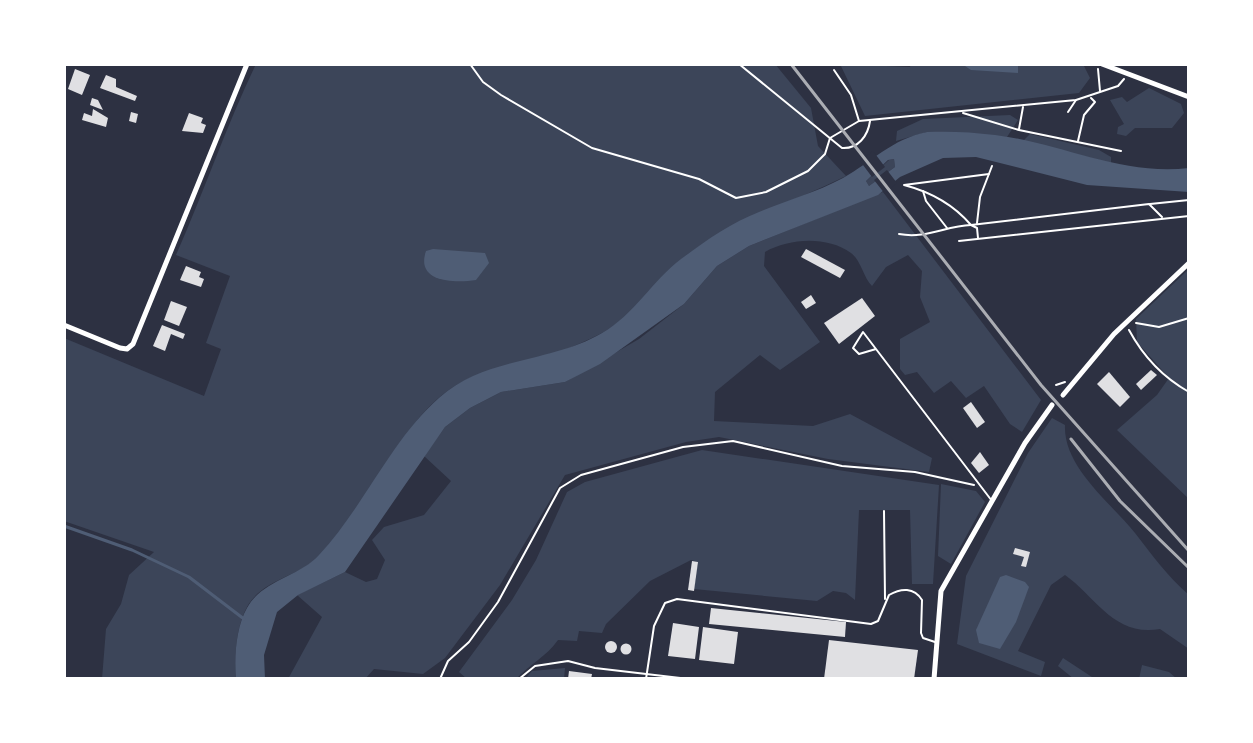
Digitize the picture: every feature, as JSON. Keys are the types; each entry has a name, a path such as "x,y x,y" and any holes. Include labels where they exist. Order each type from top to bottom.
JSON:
{"street":[{"path":"64,325 127,349 133,344 247,64"},
{"path":"1100,64 1188,95"},
{"path":"1063,395 1127,321 1189,263"},
{"path":"934,679 941,591 1039,421 1052,405"}],"lane":[{"path":"876,349 859,354 853,348 863,332 876,349 976,485 993,502"},
{"path":"646,679 657,616 672,600 794,612 871,624 878,621 885,600 884,511"},
{"path":"885,600 900,590 916,593 922,600 923,638 937,642"},
{"path":"519,679 535,666 568,661 689,679"}],"path":[{"path":"470,64 483,82 501,95 592,148 699,179 736,198 766,192 808,171 825,154 830,138 859,121 912,113 960,112 1076,100 1118,86 1129,75"},
{"path":"739,64 842,148 858,144 866,136 870,120"},
{"path":"1100,64 1101,92"},
{"path":"834,70 851,95 859,121"},
{"path":"1078,141 1084,115 1095,102 1090,97"},
{"path":"1068,112 1076,100"},
{"path":"1019,130 1023,107"},
{"path":"960,112 1019,130 1121,151"},
{"path":"978,239 980,197 992,166"},
{"path":"971,225 956,208 922,189 904,185 989,174"},
{"path":"922,189 926,201 947,228"},
{"path":"899,234 916,237 947,228 977,227 1189,200"},
{"path":"1149,204 1163,218"},
{"path":"959,241 1189,216"},
{"path":"1127,321 1159,327 1189,318"},
{"path":"1127,321 1136,343 1169,381 1189,392"},
{"path":"1056,385 1062,380"},
{"path":"440,679 448,661 469,642 498,602 560,488 581,475 683,447 733,441 842,466 915,472 969,487 976,485"}],"shaded area":[{"path":"256,64 775,64 811,108 818,146 846,176 745,221 688,254 611,328 547,356 472,377 441,396 416,422 345,525 320,555 262,590 247,607 238,633 236,679 102,679 106,629 121,604 129,575 154,552 64,521 64,338 204,396 221,349 206,343 230,276 176,255"},
{"path":"840,64 910,67 911,64 1083,64 1090,78 1079,93 865,116"},
{"path":"962,64 1018,64 1018,73 971,70"},
{"path":"1149,88 1181,104 1184,113 1172,128 1135,128 1126,136 1117,134 1118,127 1124,124 1110,100 1122,97 1127,102"},
{"path":"1010,115 1018,120 1007,137 927,132 896,141 897,131 923,119"},
{"path":"927,132 986,134 1115,163 1164,169 1189,168 1189,192 1087,185 976,157 943,158 900,177 878,195 749,246 717,266 684,304 600,364 565,382 501,392 470,408 445,427 345,572 298,595 277,612 264,655 265,679 236,679 238,633 247,608 262,591 319,555 350,516 407,432 440,397 477,374 562,350 602,333 624,317 671,268 718,233 749,216 832,183 915,135","holes":["894,159 895,167 869,186 866,181 888,160"]},
{"path":"1030,134 1099,150 1111,157 1111,163 1023,141"},
{"path":"894,159 895,167 869,186 866,181"},
{"path":"883,192 1041,400 1022,432 1010,424 984,386 966,398 951,381 934,393 917,372 905,375 900,369 900,339 930,322 920,297 922,271 908,255 886,267 872,286 854,256 841,248 808,241 775,247 765,252 764,266 820,342 780,370 760,355 715,392 714,421 813,426 850,414 932,458 929,472 828,459 719,437 686,442 565,475 500,585 445,658 423,674 374,669 365,679 288,679 322,617 297,595 345,572 366,582 377,579 385,560 372,540 384,527 424,515 451,481 424,456 445,427 470,408 501,392 565,382 639,339 684,304 717,266 749,246"},
{"path":"426,251 485,253 489,263 476,280 439,279 431,275 424,262"},
{"path":"1189,269 1189,499 1117,430 1157,395 1169,378 1137,342 1136,319"},
{"path":"1052,418 1065,425 1066,440 1072,455 1090,484 1189,595 1189,649 1160,629 1144,630 1118,621 1065,575 1051,585 1018,651 1045,662 1041,676 957,644 966,576 1028,453"},
{"path":"702,450 939,485 933,584 912,584 910,510 859,510 855,600 846,593 833,591 817,601 694,589 698,562 691,560 650,581 606,624 602,633 579,631 577,641 558,640 516,679 467,679 459,672 512,600 536,560 567,492 585,482"},
{"path":"941,484 976,491 985,502 951,564 938,556"},
{"path":"1006,575 1025,582 1029,587 1016,622 1000,649 979,643 976,630 1000,577"},
{"path":"1063,658 1095,679 1074,679 1058,666"},
{"path":"1142,665 1169,672 1177,679 1139,679"},
{"path":"565,668 564,679 525,679 532,671"}],"pier":[{"path":"873,151 885,167 872,177 860,161"},
{"path":"887,170 897,183 885,194 874,180"}],"building":[{"path":"75,69 90,75 82,95 68,89"},
{"path":"106,75 116,79 116,87 137,96 135,101 100,88"},
{"path":"92,98 98,100 103,110 90,105"},
{"path":"93,109 108,118 106,127 82,120 84,113 92,116"},
{"path":"131,112 138,114 136,123 129,121"},
{"path":"189,113 203,118 201,123 206,125 203,133 182,131"},
{"path":"806,249 845,270 840,278 801,257"},
{"path":"186,266 201,272 199,277 204,279 201,287 180,280"},
{"path":"811,295 816,303 806,309 801,302"},
{"path":"862,298 875,316 839,344 824,323"},
{"path":"171,301 187,307 179,326 164,320"},
{"path":"162,325 185,334 183,339 171,334 165,351 153,346"},
{"path":"1151,370 1157,375 1141,390 1136,384"},
{"path":"1109,372 1130,397 1120,407 1097,384"},
{"path":"971,402 985,422 977,428 963,408"},
{"path":"980,452 989,465 979,473 971,463"},
{"path":"1015,548 1030,552 1026,567 1021,566 1024,557 1013,554"},
{"path":"692,561 698,562 694,591 688,590"},
{"path":"711,608 846,622 845,637 709,624"},
{"path":"673,623 699,627 695,659 668,656"},
{"path":"703,627 738,632 734,664 699,660"},
{"path":"829,640 918,650 914,679 824,679"},
{"path":"611,641 617,647 611,653 605,647"},
{"path":"626,643 632,649 626,655 620,649"},
{"path":"569,671 592,674 591,679 568,679"}],"waterway":[{"path":"64,526 132,550 189,577 244,619"}],"railway":[{"path":"791,64 1041,385 1189,551"},
{"path":"1071,439 1120,501 1189,568"}]}
